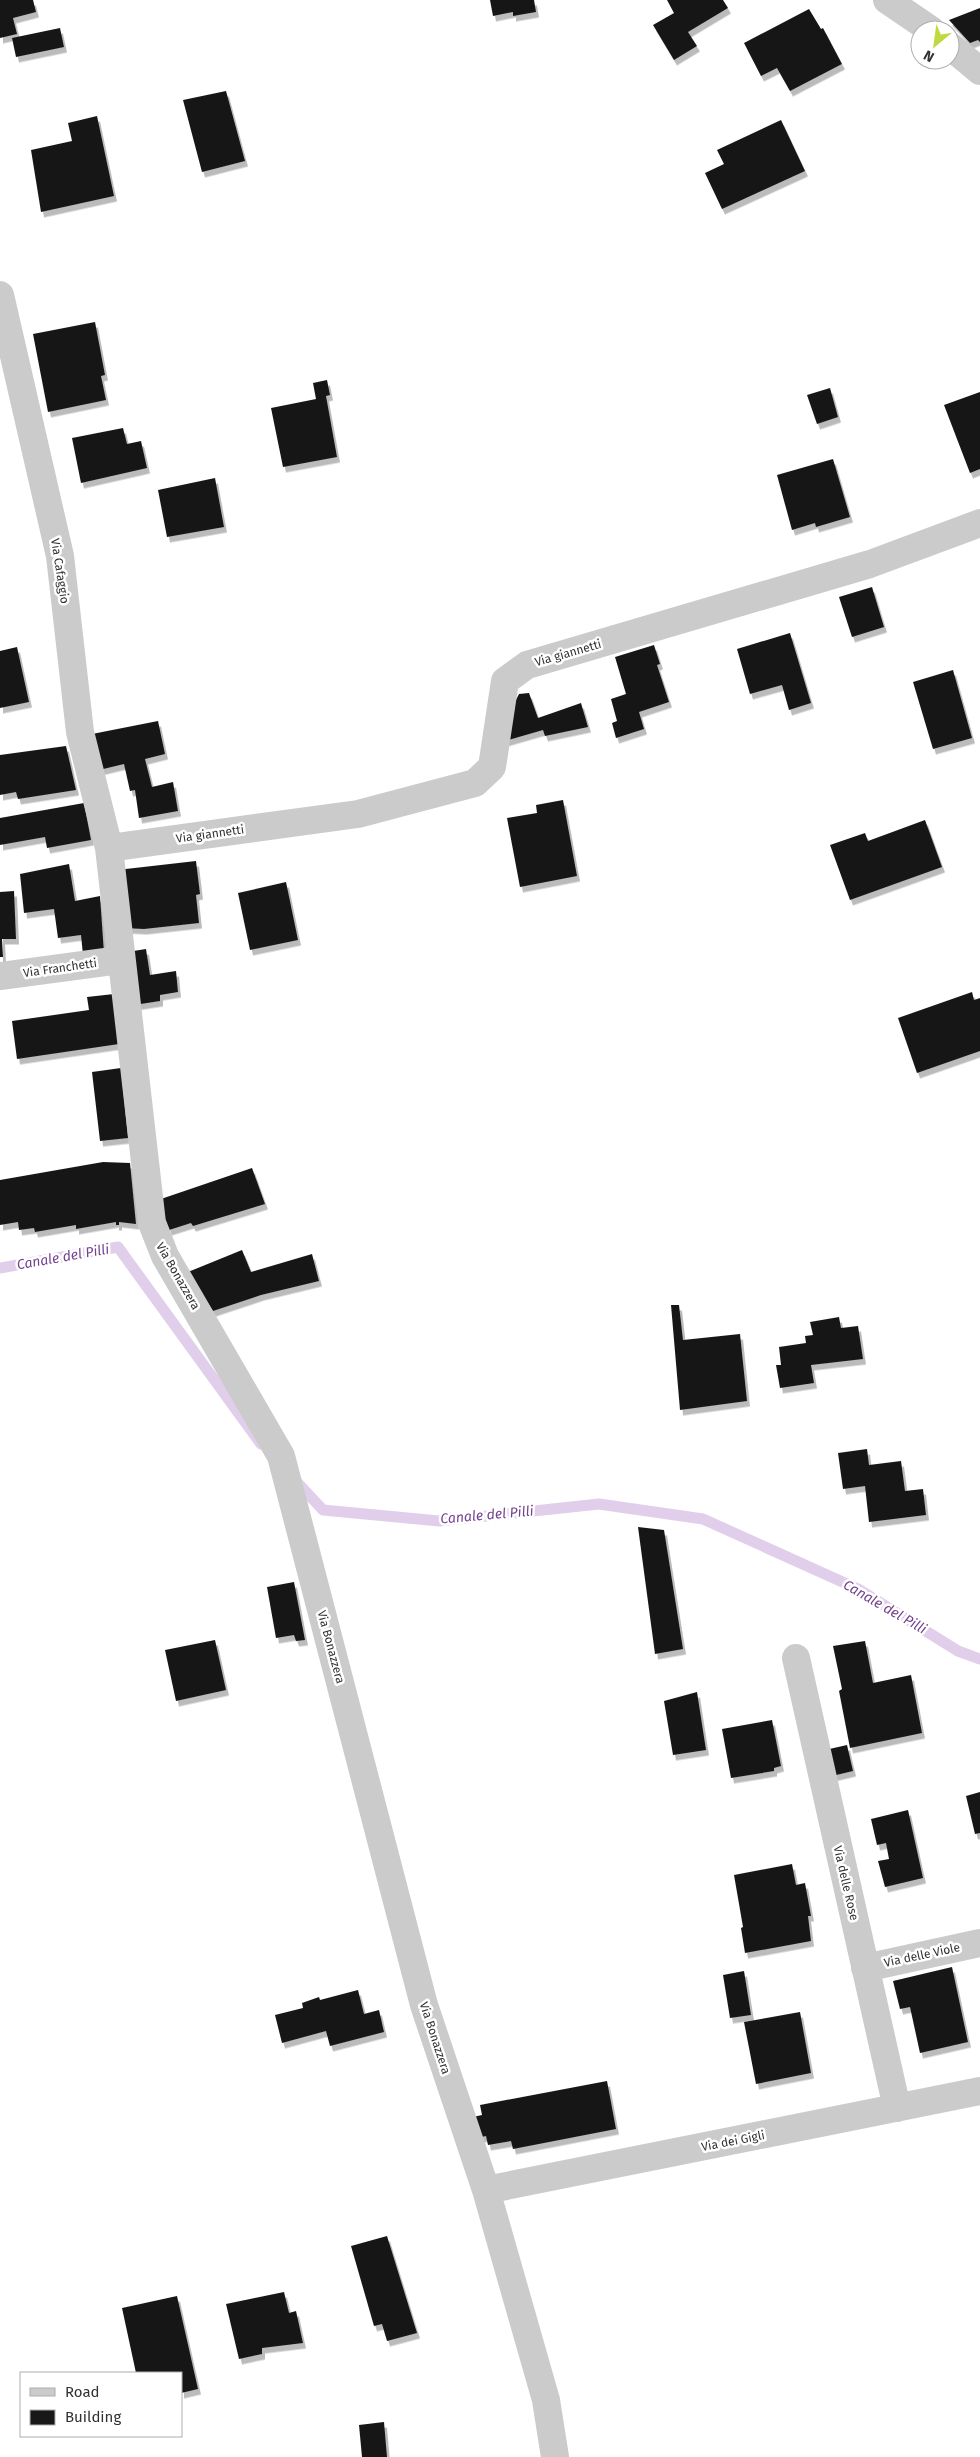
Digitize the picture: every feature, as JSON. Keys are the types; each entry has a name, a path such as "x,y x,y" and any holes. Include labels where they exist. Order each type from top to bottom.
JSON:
{"street":[{"path":"887,0 916,20"},
{"path":"960,55 980,72"},
{"name":"Via Cafaggio","path":"0,295 60,556 80,732 108,848"},
{"name":"Via giannetti","path":"108,848 358,814 474,783 492,767 505,681 527,665 870,564 980,523"},
{"name":"Via Bonazzera","path":"108,848 152,1223 165,1256 284,1467 424,2005 486,2190 546,2400 555,2457"},
{"name":"Via Franchetti","path":"0,976 120,960"},
{"name":"Via delle Rose","path":"796,1658 897,2108"},
{"name":"Via delle Viole","path":"865,1968 980,1943"},
{"name":"Via dei Gigli","path":"486,2190 980,2092"}],"building":[{"path":"0,0 33,0 36,12 13,18 17,34 0,38"},
{"path":"490,0 534,0 536,12 513,16 513,12 493,16"},
{"path":"667,0 723,0 728,8 688,32 697,46 674,60 653,25 674,13"},
{"path":"980,8 980,42 978,40 970,43 960,32 960,20 949,20"},
{"path":"809,9 821,29 823,28 842,64 790,91 777,68 761,76 744,43"},
{"path":"60,28 64,47 16,57 12,38"},
{"path":"226,91 245,161 202,172 183,100"},
{"path":"97,116 114,196 41,212 31,150 72,141 68,123"},
{"path":"781,120 805,171 722,209 705,173 724,164 717,150"},
{"path":"95,322 105,375 101,376 106,400 48,412 33,334"},
{"path":"327,380 330,395 326,396 337,457 283,467 271,408 316,399 313,383"},
{"path":"830,388 838,417 817,424 807,395"},
{"path":"980,392 980,469 970,473 944,405"},
{"path":"123,428 127,444 141,441 147,468 81,483 72,438"},
{"path":"833,459 850,517 816,527 815,523 792,530 777,475"},
{"path":"215,478 224,527 167,537 158,490"},
{"path":"872,587 884,627 852,637 839,597"},
{"path":"790,633 811,703 789,710 782,685 750,694 737,649"},
{"path":"654,645 660,664 657,665 669,702 639,712 644,729 616,738 612,723 617,721 611,699 626,694 615,657"},
{"path":"17,647 29,702 0,708 0,651"},
{"path":"953,670 972,738 933,749 913,682"},
{"path":"529,693 538,718 581,703 588,727 545,736 543,730 501,742 503,725 519,694"},
{"path":"158,721 165,754 145,759 152,787 173,782 178,811 139,818 135,790 130,791 124,764 95,771 87,735"},
{"path":"66,746 76,790 18,799 16,792 0,795 0,755"},
{"path":"563,800 577,876 520,887 507,818 537,813 536,805"},
{"path":"84,803 91,840 47,848 45,837 0,845 0,818"},
{"path":"925,820 942,867 850,900 830,845 865,833 868,841"},
{"path":"196,861 200,894 196,895 199,923 144,929 124,928 117,870"},
{"path":"69,864 75,901 100,896 104,953 83,955 81,935 58,938 54,909 24,913 20,874"},
{"path":"286,882 298,940 250,950 238,893"},
{"path":"14,891 16,939 2,939 3,957 0,957 0,892"},
{"path":"146,949 150,975 176,971 178,992 160,995 160,1001 134,1005 127,952"},
{"path":"972,992 974,1000 980,998 980,1051 917,1073 898,1018"},
{"path":"114,994 119,1044 17,1059 12,1021 89,1010 87,997"},
{"path":"121,1068 128,1138 100,1141 92,1072"},
{"path":"103,1162 130,1163 136,1224 119,1222 119,1225 116,1225 116,1222 76,1229 76,1225 35,1232 34,1228 19,1230 18,1222 0,1225 0,1180"},
{"path":"252,1168 265,1204 193,1226 191,1223 169,1230 158,1200"},
{"path":"242,1250 251,1272 312,1254 319,1281 261,1295 213,1311 188,1272"},
{"path":"671,1305 679,1305 683,1340 740,1334 747,1401 680,1410"},
{"path":"839,1317 841,1328 858,1326 863,1359 811,1365 814,1383 780,1388 776,1365 781,1365 779,1347 806,1343 805,1336 813,1335 810,1322"},
{"path":"867,1449 869,1465 901,1461 905,1491 923,1489 926,1515 869,1522 865,1486 843,1489 838,1453"},
{"path":"638,1527 664,1530 683,1649 655,1654"},
{"path":"294,1582 305,1640 296,1641 294,1635 276,1638 267,1587"},
{"path":"215,1640 226,1690 176,1701 165,1650"},
{"path":"865,1641 873,1683 911,1675 922,1733 850,1748 839,1691 842,1689 833,1646"},
{"path":"697,1692 706,1750 673,1755 664,1701"},
{"path":"772,1720 781,1766 774,1768 774,1771 731,1778 722,1729"},
{"path":"847,1745 853,1771 832,1776 825,1750"},
{"path":"980,1792 980,1833 975,1834 966,1796"},
{"path":"908,1810 923,1878 885,1887 878,1861 889,1859 886,1843 877,1845 871,1819"},
{"path":"792,1864 796,1885 805,1883 811,1916 808,1916 811,1941 745,1953 741,1928 743,1927 734,1875"},
{"path":"952,1967 968,2042 920,2053 910,2007 900,2009 893,1981"},
{"path":"744,1971 751,2015 730,2018 723,1975"},
{"path":"358,1990 364,2014 379,2010 384,2032 330,2046 326,2031 282,2043 275,2015 303,2008 302,2003 319,1997 320,2000"},
{"path":"800,2012 811,2073 756,2084 744,2022"},
{"path":"607,2081 616,2129 513,2149 511,2141 488,2145 486,2136 477,2138 473,2117 482,2115 480,2105"},
{"path":"387,2236 417,2333 387,2341 382,2324 374,2326 351,2246"},
{"path":"284,2292 289,2313 296,2311 303,2343 262,2348 262,2354 239,2359 226,2304"},
{"path":"177,2296 198,2389 182,2393 182,2372 136,2372 122,2308"},
{"path":"384,2422 387,2457 362,2457 359,2425"}],"waterway":[{"name":"Canale del Pilli","path":"0,1268 118,1247 261,1444"},
{"name":"Canale del Pilli","path":"294,1479 323,1510 439,1521 599,1504 703,1519 858,1589 958,1651 980,1659"}]}
